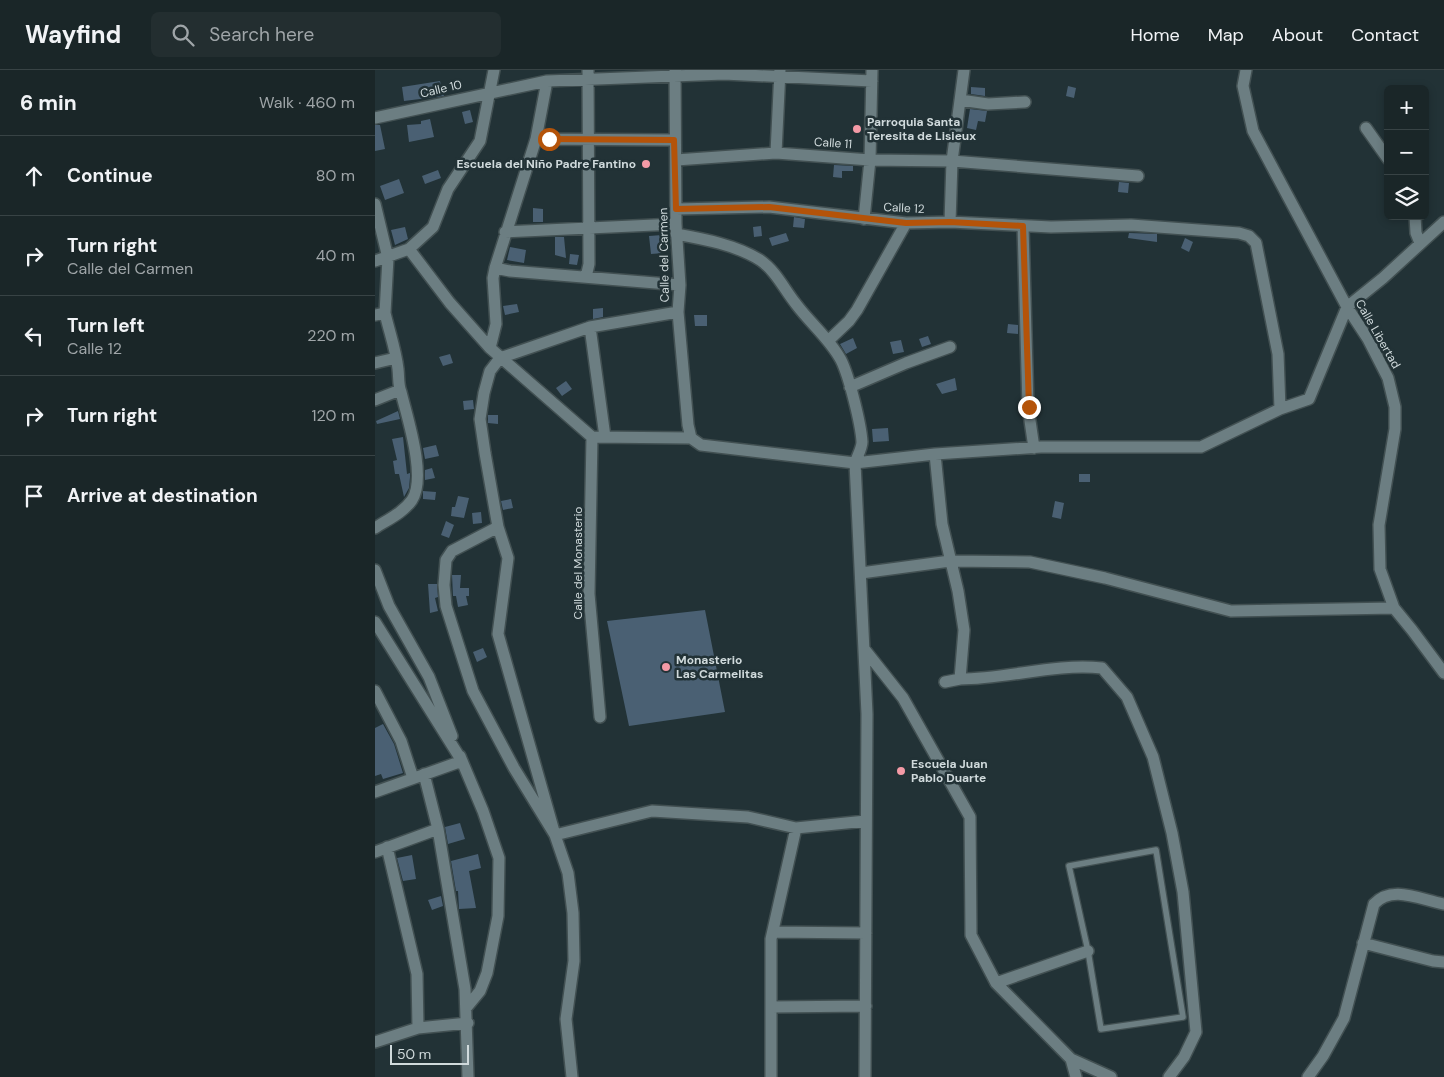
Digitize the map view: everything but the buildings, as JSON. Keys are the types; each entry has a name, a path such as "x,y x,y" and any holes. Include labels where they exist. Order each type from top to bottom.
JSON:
{"street":[{"path":"375,260 388,258 409,249 433,227 448,189 480,141 494,70"},
{"path":"950,222 952,161 965,70"},
{"name":"Calle Libertad","path":"1245,70 1243,86 1253,131 1347,307 1368,339 1388,378 1395,407 1395,429 1379,525 1380,569 1393,608 1412,630 1444,674"},
{"name":"Calle 10","path":"375,118 547,80 588,74 675,72 872,76"},
{"name":"Calle del Carmen","path":"675,72 676,229 680,285 678,312 688,425 691,438"},
{"path":"586,277 589,264 588,74"},
{"path":"776,153 780,74"},
{"path":"864,219 871,160 872,76"},
{"path":"490,348 496,324 493,278 495,268 536,139 547,80"},
{"path":"960,100 989,104 1025,102"},
{"path":"1366,128 1384,154"},
{"path":"536,139 674,140"},
{"name":"Calle 11","path":"676,160 776,153 871,160 952,161 1138,176"},
{"path":"375,204 388,258 380,314 396,358 400,390 409,417 415,451 416,490 412,500 404,509 375,528"},
{"name":"Calle 12","path":"676,209 769,207 906,223 950,222 1023,226 1131,225 1239,233 1249,236 1256,243 1278,354 1280,409"},
{"path":"1415,220 1416,233 1420,243"},
{"path":"409,249 450,303 490,348 592,437 691,438 701,445 855,463 935,454 1034,448 1201,447 1280,409 1309,398 1347,307 1383,278 1444,222"},
{"path":"828,341 849,321 857,310 906,223"},
{"path":"1023,226 1029,407 1034,448"},
{"path":"505,232 676,229 729,247 759,260 776,274 796,305 828,341 841,361 850,388 862,443 855,463 865,650 865,1077"},
{"path":"495,268 510,271 680,285"},
{"path":"572,1077 566,1019 574,961 573,913 568,872 555,835 498,634 508,558 498,527 481,419 488,378 500,358 590,327 678,312"},
{"path":"590,327 605,437"},
{"path":"850,388 906,363 950,347"},
{"path":"375,362 396,358"},
{"path":"375,400 400,390"},
{"name":"Calle del Monasterio","path":"592,437 589,594 599,717"},
{"path":"935,454 942,524 958,590 964,630 960,679"},
{"path":"498,527 452,551 446,560 445,606 473,692 514,768 555,835"},
{"path":"861,573 950,561 1030,562 1105,578 1231,611 1393,608"},
{"path":"375,570 389,606 429,677 483,811 499,858 498,916 487,973 480,991 466,1008"},
{"path":"375,622 462,761"},
{"path":"865,650 903,698 970,817 971,935 996,983 1071,1059 1111,1077"},
{"path":"945,682 1080,666 1102,668 1127,697 1153,757 1172,833 1183,892 1196,1032 1184,1057 1169,1077"},
{"path":"375,691 419,776 437,829 465,989 468,1023 467,1077"},
{"path":"375,792 462,761"},
{"path":"555,835 652,811 748,816 797,828 866,821"},
{"path":"771,1077 773,932 797,828"},
{"path":"375,852 437,829"},
{"path":"387,847 417,974 418,1028"},
{"path":"1308,1077 1323,1056 1344,1018 1374,904 1378,899 1393,892 1444,904"},
{"path":"773,932 866,933"},
{"path":"1363,943 1433,961 1444,962"},
{"path":"996,983 1088,950"},
{"path":"771,1007 866,1006"},
{"path":"375,1042 418,1028 468,1023"},
{"path":"1071,1059 1076,1077"}],"lane":[{"path":"1156,850 1183,1017 1101,1028 1088,950 1069,866 1156,850"}],"place":[{"name":"Parroquia Santa Teresita de Lisieux","path":"857,129"},
{"name":"Escuela del Niño Padre Fantino","path":"646,164"},
{"name":"Monasterio Las Carmelitas","path":"666,667"},
{"name":"Escuela Juan Pablo Duarte","path":"901,771"}],"route":[{"path":"549,139 674,140 676,209 769,207 906,223 950,222 1023,226 1029,407"}]}
